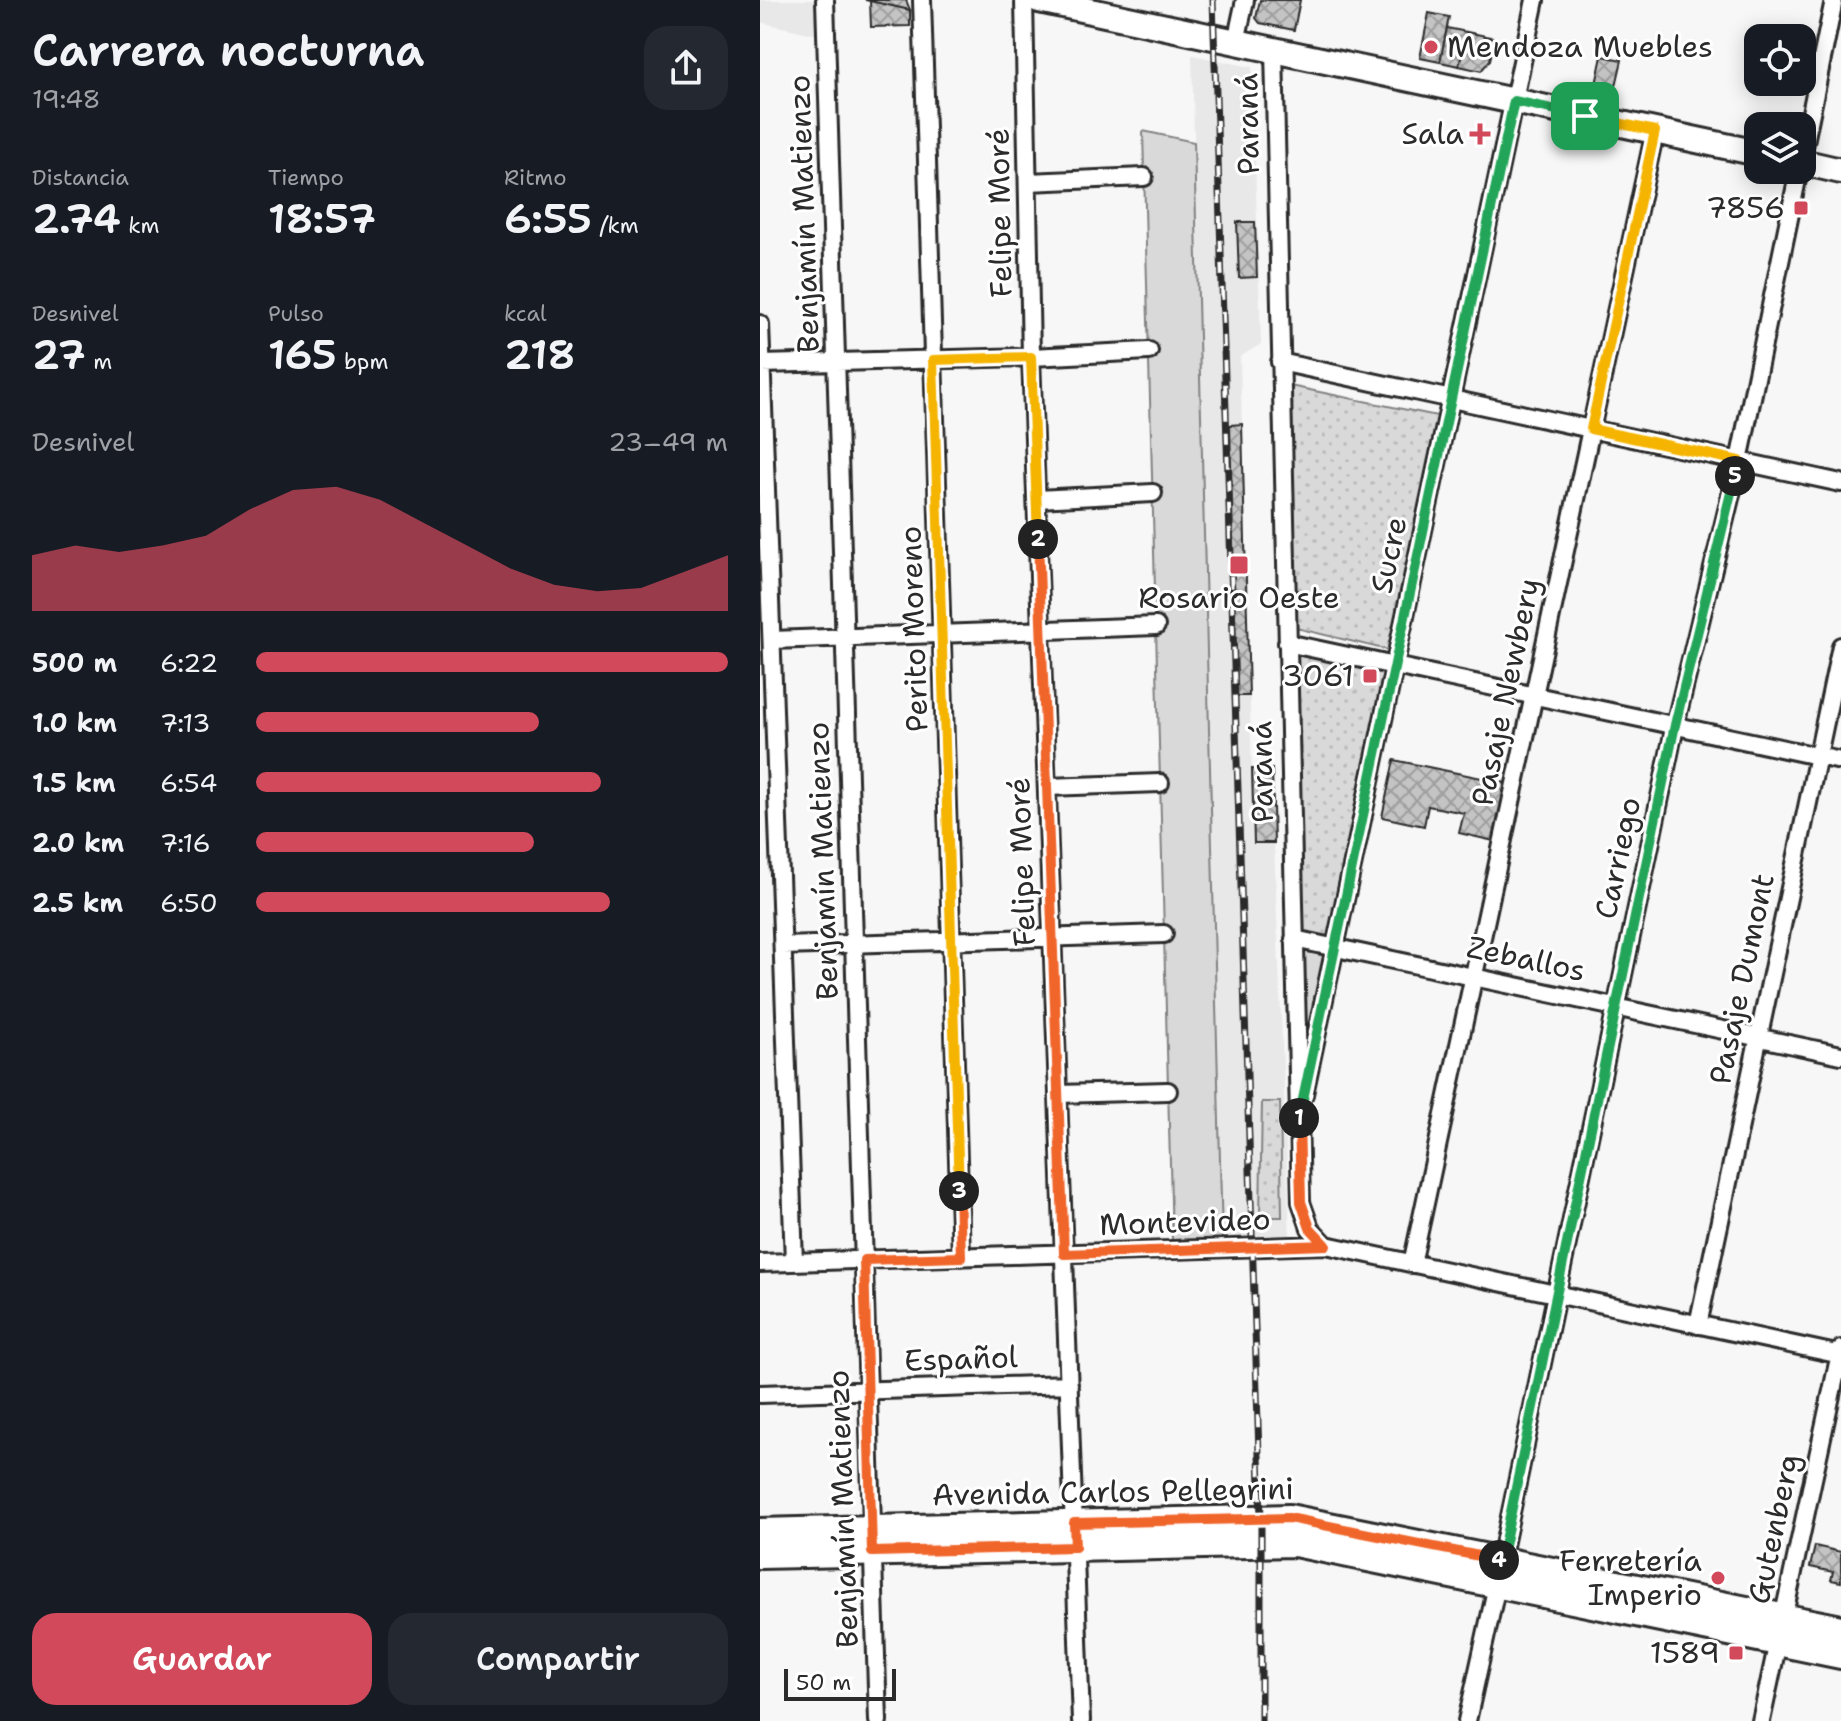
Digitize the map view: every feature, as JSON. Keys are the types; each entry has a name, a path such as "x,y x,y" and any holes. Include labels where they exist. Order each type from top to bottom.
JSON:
{"main road":[{"path":"1039,0 1744,150"},
{"path":"1816,164 1841,171"},
{"name":"Avenida Carlos Pellegrini","path":"760,1532 872,1540 1074,1535 1289,1518 1499,1572 1781,1630 1841,1655"},
{"name":"Avenida Carlos Pellegrini","path":"760,1555 872,1540"},
{"name":"Avenida Carlos Pellegrini","path":"1781,1630 1841,1629"}],"street":[{"name":"Benjamín Matienzo","path":"825,0 878,1721"},
{"name":"Perito Moreno","path":"922,0 961,1257"},
{"name":"Felipe Moré","path":"1024,0 1031,357 1081,1721"},
{"name":"Paraná","path":"1236,42 1245,0"},
{"name":"Sucre","path":"1299,1121 1535,0"},
{"path":"1812,112 1834,0"},
{"name":"Paraná","path":"1274,50 1301,1202 1310,1228 1326,1245"},
{"name":"Pasaje Newbery","path":"1412,1264 1655,131"},
{"path":"1028,182 1144,177"},
{"name":"Carriego","path":"1467,1721 1675,725 1739,461 1796,184"},
{"path":"760,324 772,640 768,761 783,946 794,1262"},
{"path":"761,364 1149,351"},
{"path":"1280,362 1841,483"},
{"path":"1037,499 1153,493"},
{"path":"772,640 1156,626"},
{"path":"1287,643 1841,761"},
{"name":"Pasaje Dumont","path":"1698,1325 1841,646"},
{"path":"1047,787 1160,783"},
{"path":"783,946 1164,934"},
{"name":"Zeballos","path":"1294,939 1841,1055"},
{"path":"1058,1094 1168,1091"},
{"name":"Montevideo","path":"760,1263 1326,1245 1841,1353"},
{"name":"Gutenberg","path":"1761,1721 1841,1353"},
{"name":"Español","path":"760,1394 1069,1384"}],"shaded area":[{"path":"760,0 825,0 826,37 760,22"},
{"path":"1192,55 1252,67 1261,344 1240,357 1254,843 1274,843 1290,1237 1222,1239"},
{"path":"1143,131 1194,142 1222,1239 1172,1240"},
{"path":"1290,386 1442,417 1388,650 1296,628"},
{"path":"1293,654 1387,673 1333,941 1298,934"},
{"path":"1299,948 1327,953 1302,1079"},
{"path":"1262,1102 1280,1102 1282,1217 1260,1217"}],"building":[{"path":"865,0 906,0 910,10 870,1"},
{"path":"1260,0 1300,0 1294,30 1260,23 1256,18"},
{"path":"870,1 910,10 910,26 871,27"},
{"path":"1429,13 1449,17 1440,62 1420,58"},
{"path":"1447,28 1467,32 1459,66 1440,62"},
{"path":"1467,32 1495,38 1490,60 1481,71 1459,66"},
{"path":"1602,56 1622,60 1613,99 1594,94"},
{"path":"1237,222 1255,222 1257,277 1239,278"},
{"path":"1242,424 1249,696 1237,696 1230,425"},
{"path":"1394,760 1506,783 1494,841 1459,833 1464,813 1428,806 1424,826 1382,817"},
{"path":"1252,769 1272,769 1274,843 1254,843"},
{"path":"1815,1546 1841,1552 1841,1582 1831,1580 1833,1572 1810,1567"}],"railway":[{"path":"1213,0 1261,1518 1261,1721"}],"place":[{"name":"Mendoza Muebles","path":"1431,47"},
{"name":"Sala","path":"1480,134"},
{"name":"7856","path":"1801,208"},
{"name":"Rosario Oeste","path":"1239,565"},
{"name":"3061","path":"1370,676"},
{"name":"Ferretería Imperio","path":"1718,1578"},
{"name":"1589","path":"1736,1653"}],"route":[{"path":"1514,101 1585,116 1655,131 1591,429 1739,461 1675,725 1501,1560 1289,1518 1074,1523 1075,1547 872,1552 864,1260 961,1257 933,360 1031,357 1064,1254 1326,1245 1310,1228 1301,1202 1299,1121 1514,101"}]}
